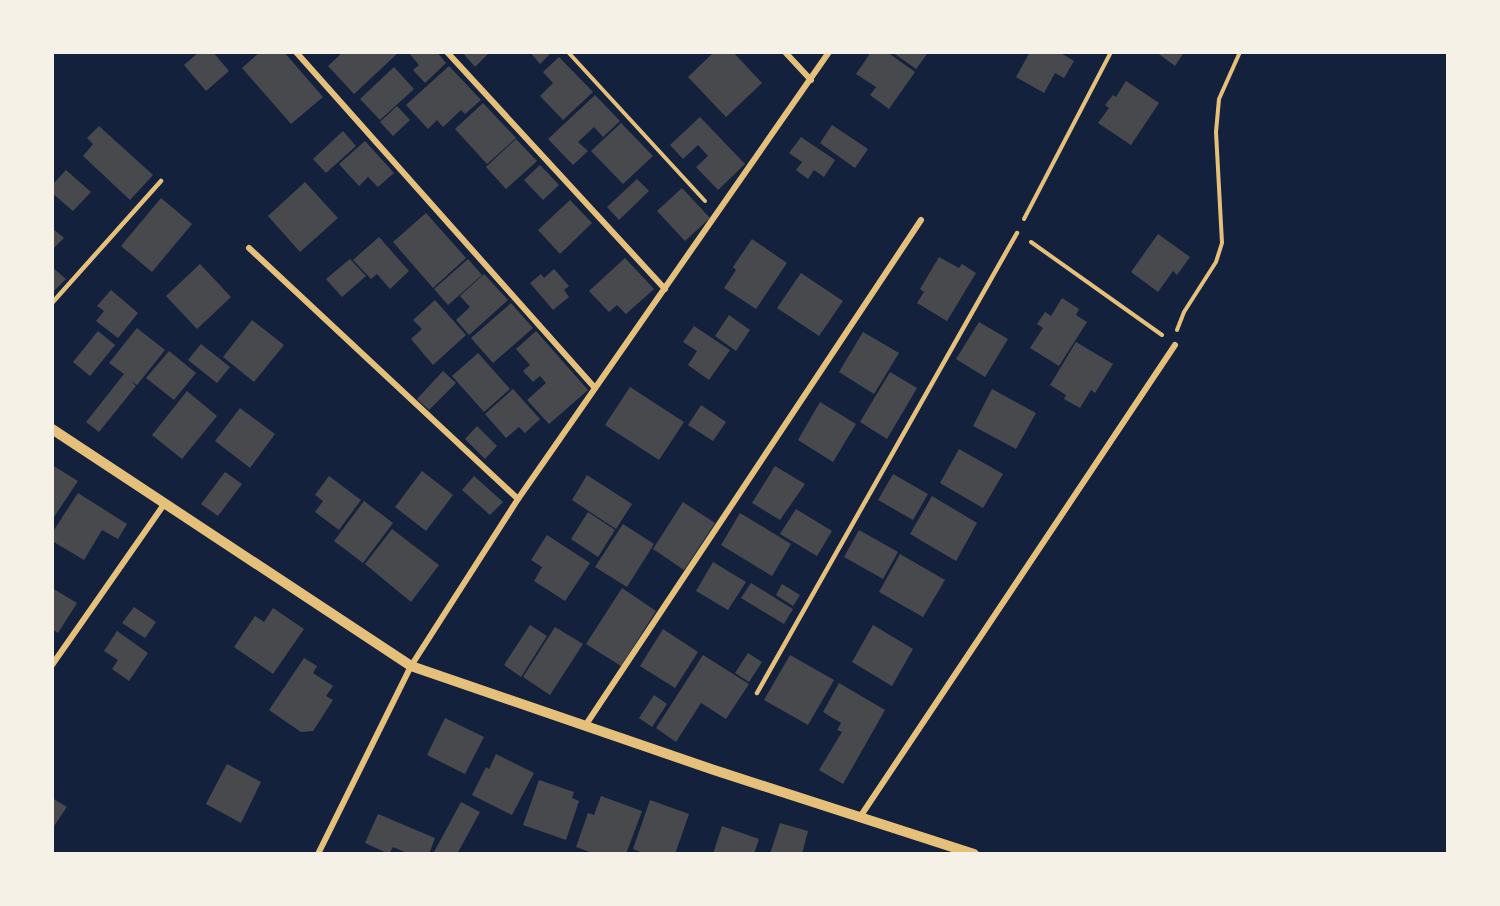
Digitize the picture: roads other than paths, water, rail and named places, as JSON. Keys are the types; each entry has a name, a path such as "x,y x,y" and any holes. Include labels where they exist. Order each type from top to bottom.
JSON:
{"street":[{"path":"296,52 595,388"},
{"path":"447,52 665,288"},
{"path":"785,52 811,80"},
{"path":"318,854 411,666 518,499 829,52"},
{"path":"585,726 921,220"},
{"path":"249,248 518,499"},
{"path":"860,817 1175,345"},
{"path":"52,429 411,666 974,854"},
{"path":"52,665 165,503"}],"lane":[{"path":"52,303 161,182"},
{"path":"757,693 1017,233"}]}
